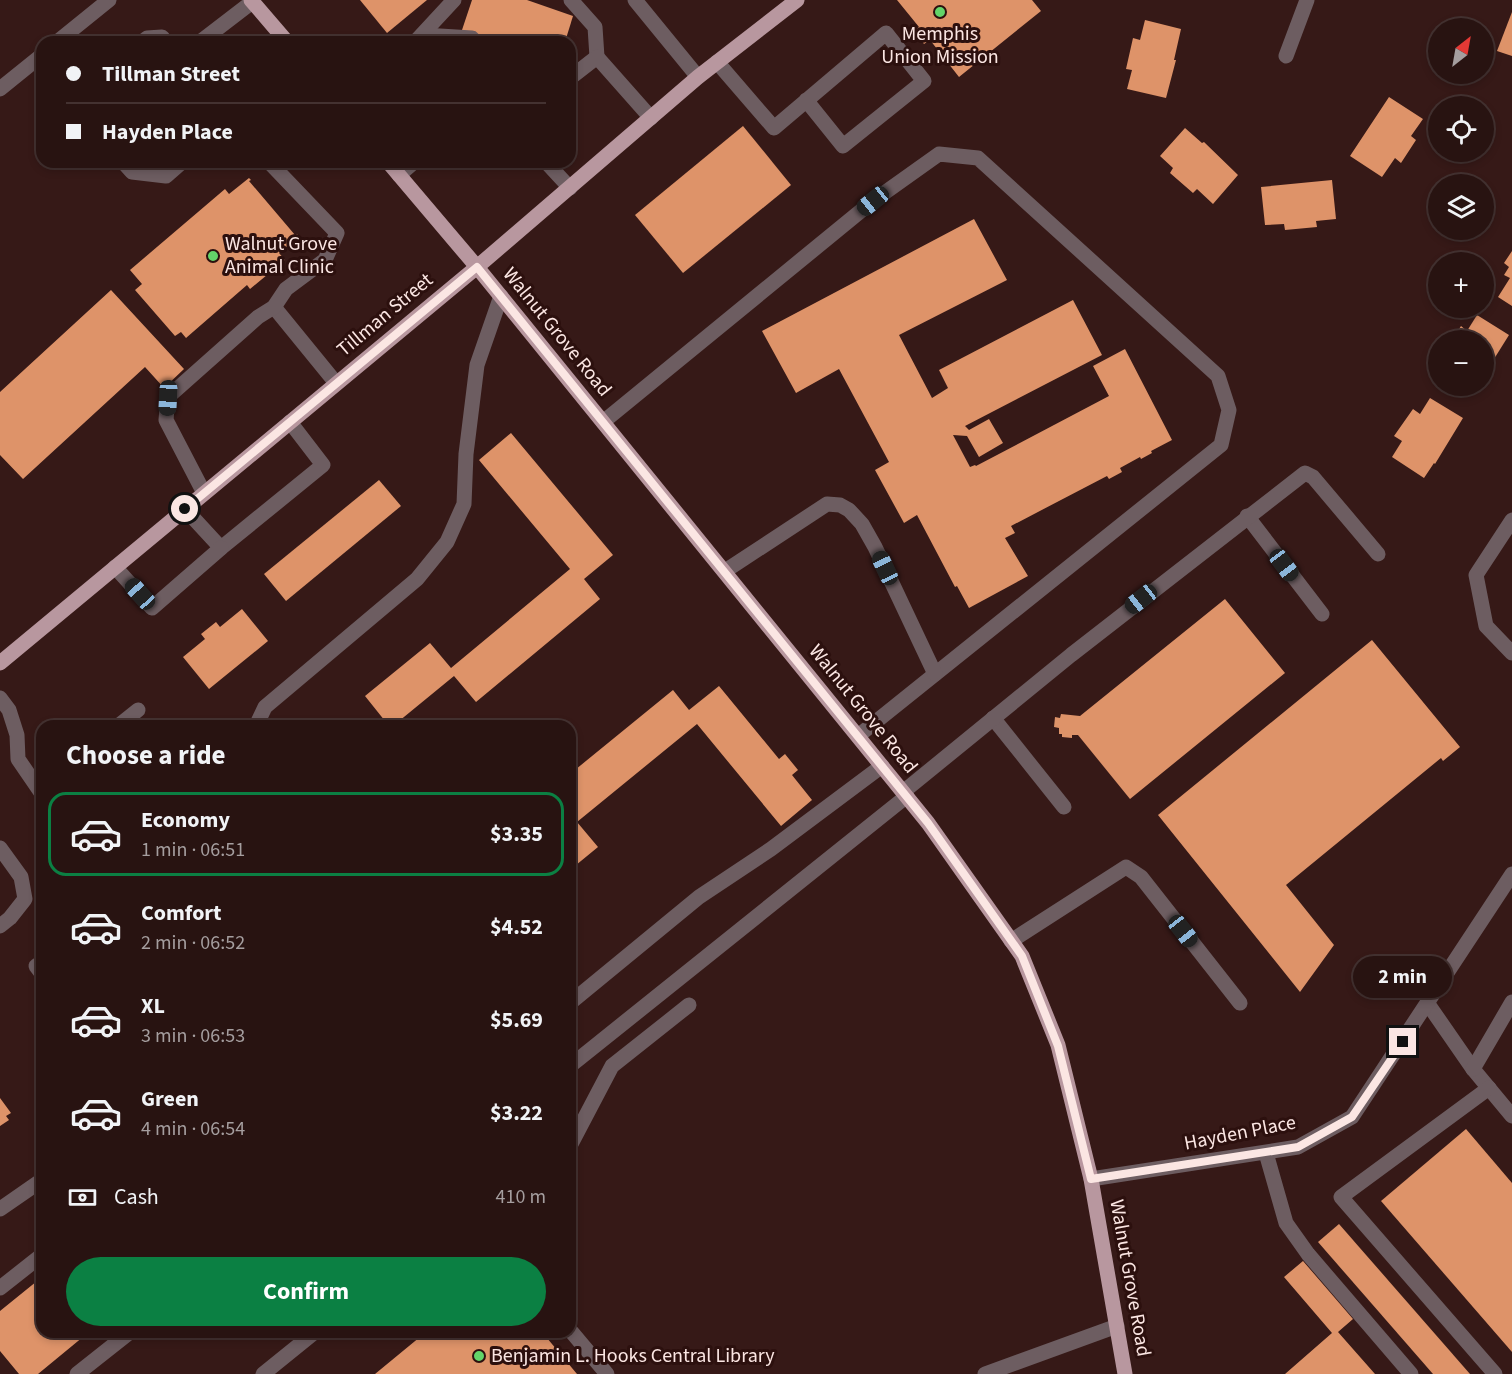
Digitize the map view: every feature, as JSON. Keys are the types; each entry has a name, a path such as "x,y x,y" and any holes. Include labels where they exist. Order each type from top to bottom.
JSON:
{"main road":[{"name":"Tillman Street","path":"0,663 477,267 698,77 797,0"},
{"path":"252,1 282,36"},
{"name":"Walnut Grove Road","path":"393,168 501,296 905,794 1022,956 1058,1046 1091,1179 1125,1374"}],"street":[{"path":"64,36 109,0"},
{"path":"426,36 454,0"},
{"path":"571,0 596,27 597,57 651,118"},
{"path":"635,0 698,77"},
{"path":"1286,56 1307,0"},
{"path":"208,36 252,1"},
{"path":"717,62 774,128 806,100 886,33 924,81 843,147 806,100"},
{"path":"576,73 597,57"},
{"path":"0,89 36,63"},
{"path":"603,422 873,201 939,154 978,158 1218,376 1229,410 1221,445 858,736"},
{"path":"128,168 132,172 166,176 175,168"},
{"path":"204,494 166,420 168,398 258,317 274,307 286,289 325,260 337,233 275,168"},
{"path":"399,175 407,168"},
{"path":"552,168 570,188"},
{"path":"259,720 265,707 417,579 447,542 464,504 466,454 477,365 501,296"},
{"path":"274,307 336,383"},
{"path":"115,567 152,608 323,465 290,422"},
{"path":"576,1061 905,794 993,718 1247,516 1305,473 1313,477 1378,554"},
{"path":"725,572 827,504 840,505 849,510 862,524 875,547 935,674"},
{"path":"185,509 221,548"},
{"path":"1247,516 1322,614"},
{"path":"1512,520 1476,575 1486,626 1512,653"},
{"path":"0,698 9,710 17,735 18,759 36,783"},
{"path":"126,720 138,710"},
{"path":"993,718 1064,807"},
{"path":"576,998 699,897 771,849 882,766"},
{"path":"0,848 21,877 25,899 10,918 0,926"},
{"path":"1011,941 1126,867 1141,876 1240,1003"},
{"name":"Hayden Place","path":"1091,1179 1298,1147 1352,1117 1512,874"},
{"path":"1473,1069 1512,1002"},
{"path":"1428,1004 1473,1069 1512,1116"},
{"path":"576,1135 612,1066 689,1005"},
{"path":"1489,1088 1341,1197 1495,1374"},
{"path":"1266,1153 1286,1223 1308,1254 1411,1374"},
{"path":"0,1209 36,1184"},
{"path":"0,1288 36,1260"},
{"path":"985,1374 1117,1326"},
{"path":"576,1337 607,1374"},
{"path":"77,1374 122,1338"},
{"path":"263,1374 308,1338"}],"building":[{"path":"360,0 427,0 387,33"},
{"path":"472,0 527,0 573,16 567,36 480,36 462,30"},
{"path":"897,0 1032,0 1041,11 959,77 930,40 924,44 914,31 919,27"},
{"path":"1512,12 1512,56 1497,51"},
{"path":"1145,20 1181,29 1166,98 1127,89 1132,70 1126,69 1133,38 1140,40"},
{"path":"1389,97 1423,119 1411,136 1416,140 1401,163 1395,158 1382,177 1350,156"},
{"path":"743,126 791,185 683,273 635,215"},
{"path":"1185,128 1202,143 1204,142 1238,175 1213,204 1197,189 1193,193 1170,173 1173,168 1160,156"},
{"name":"Walnut Grove Animal Clinic","path":"249,178 251,180 249,181 295,235 299,236 279,253 285,260 250,289 247,285 186,338 181,332 175,336 135,290 142,284 130,270 225,189 229,194"},
{"path":"1332,180 1336,219 1316,221 1317,227 1285,230 1284,224 1265,225 1261,187"},
{"path":"974,219 1007,280 899,335 932,398 948,388 939,370 1073,300 1102,355 965,426 969,430 989,419 1003,443 979,457 967,436 953,435 970,467 976,466 1109,396 1093,366 1125,349 1172,440 1141,459 1140,457 1120,468 1122,472 1109,479 1107,476 1011,526 1015,533 1005,538 1028,576 969,608 957,586 955,587 917,515 904,523 875,470 889,462 839,369 796,393 762,331"},
{"path":"1512,251 1512,306 1498,297 1510,278 1504,275 1509,267 1504,263"},
{"path":"111,290 184,369 164,388 145,367 23,479 0,455 0,392"},
{"path":"1475,318 1482,318 1509,335 1494,359 1494,330 1468,330"},
{"path":"1430,398 1463,418 1424,478 1392,457 1402,441 1394,436 1413,409 1420,414"},
{"path":"511,433 613,555 584,579 600,599 476,702 454,676 400,720 384,720 365,696 430,643 451,668 570,569 479,460"},
{"path":"379,480 401,506 286,601 264,574"},
{"path":"1225,599 1285,673 1130,799 1078,735 1072,735 1072,738 1062,737 1062,734 1059,734 1059,728 1054,727 1055,717 1060,718 1061,714 1080,716"},
{"path":"242,609 268,641 209,689 183,657 205,639 201,634 216,622 220,627"},
{"path":"1372,640 1460,747 1443,761 1441,758 1286,885 1334,945 1300,992 1158,815"},
{"path":"719,686 779,759 785,754 798,770 792,775 812,800 781,826 697,724 577,822 598,847 576,865 576,769 673,690 689,710"},
{"path":"0,1098 11,1113 6,1116 9,1120 0,1126"},
{"path":"1466,1129 1512,1183 1512,1352 1381,1201"},
{"path":"1339,1224 1470,1374 1433,1374 1318,1242"},
{"path":"1303,1261 1353,1319 1338,1332 1375,1374 1285,1374 1332,1333 1284,1277"},
{"path":"36,1282 36,1338 82,1338 38,1374 19,1374 0,1351 0,1311"},
{"name":"Benjamin L. Hooks Central Library","path":"419,1338 547,1338 577,1374 375,1374"}],"place":[{"name":"Memphis Union Mission","path":"940,12"},
{"name":"Walnut Grove Animal Clinic","path":"213,256"},
{"name":"Benjamin L. Hooks Central Library","path":"479,1356"}],"route":[{"path":"185,509 477,267 928,823 1022,956 1058,1046 1091,1179 1298,1147 1352,1117 1403,1042"}]}
